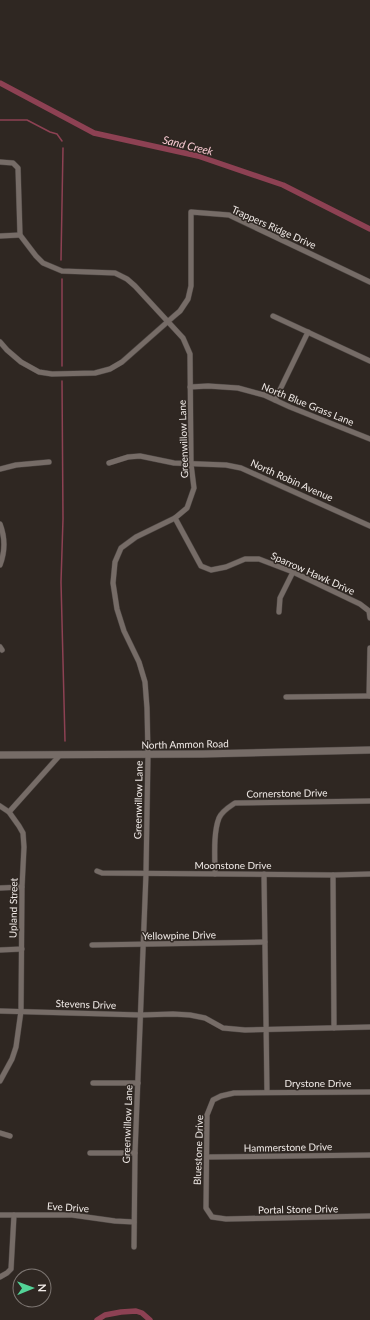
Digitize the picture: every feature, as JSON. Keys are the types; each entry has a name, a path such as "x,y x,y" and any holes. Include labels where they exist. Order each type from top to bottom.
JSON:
{"main road":[{"name":"North Ammon Road","path":"0,755 370,750"}],"street":[{"path":"0,162 13,163 18,168 20,235 0,236"},
{"name":"Trappers Ridge Drive","path":"0,342 21,362 39,372 52,374 95,373 110,369 122,362 180,311 188,299 191,286 191,212 229,215 370,282"},
{"name":"Greenwillow Lane","path":"20,235 36,256 43,263 53,268 73,272 115,273 127,279 183,338 190,354 191,464 194,488 187,508 175,518 136,537 121,548 115,562 114,583 117,609 124,631 139,662 145,682 147,708 148,754 146,874 135,1153 134,1247"},
{"path":"273,316 369,359"},
{"path":"275,400 308,332"},
{"name":"North Blue Grass Lane","path":"190,387 208,386 238,388 264,395 370,439"},
{"name":"North Robin Avenue","path":"109,463 128,457 140,456 174,463 226,465 241,468 370,526"},
{"path":"0,469 16,465 49,462"},
{"name":"Sparrow Hawk Drive","path":"175,518 201,566 211,570 226,567 245,559 259,559 293,572 360,604 368,611 370,618"},
{"path":"0,524 4,539 4,557 0,565"},
{"path":"279,612 280,598 293,572"},
{"path":"286,697 369,696 370,648"},
{"path":"0,806 9,812 60,755"},
{"name":"Cornerstone Drive","path":"215,874 216,832 219,817 226,808 235,803 370,801"},
{"name":"Upland Street","path":"0,1081 12,1059 16,1047 21,1011 22,887 24,847 23,834 9,812"},
{"name":"Moonstone Drive","path":"97,871 102,874 370,874"},
{"path":"264,874 267,1092"},
{"path":"333,875 334,1028"},
{"path":"0,888 22,887"},
{"name":"Yellowpine Drive","path":"92,945 265,942"},
{"path":"0,950 22,948"},
{"name":"Stevens Drive","path":"0,1011 190,1015 206,1018 223,1028 246,1030 370,1027"},
{"path":"93,1083 138,1083"},
{"name":"Drystone Drive","path":"267,1092 370,1092"},
{"name":"Bluestone Drive","path":"226,1219 212,1216 206,1208 207,1115 213,1100 221,1096 234,1093 267,1092"},
{"path":"0,1133 10,1136"},
{"path":"90,1153 135,1153"},
{"name":"Hammerstone Drive","path":"207,1158 370,1155"},
{"name":"Eve Drive","path":"0,1215 72,1215 134,1222"},
{"path":"0,1277 7,1274 11,1269 14,1215"},
{"name":"Portal Stone Drive","path":"226,1219 370,1216"}],"waterway":[{"name":"Sand Creek","path":"0,83 94,133 198,156 283,185 370,229"},
{"path":"0,120 27,120 57,134 62,141"},
{"path":"61,260 63,148"},
{"path":"62,279 62,366"},
{"path":"62,381 63,519 61,582 65,741"},
{"path":"97,1320 105,1315 136,1311 142,1313 150,1320"}]}
